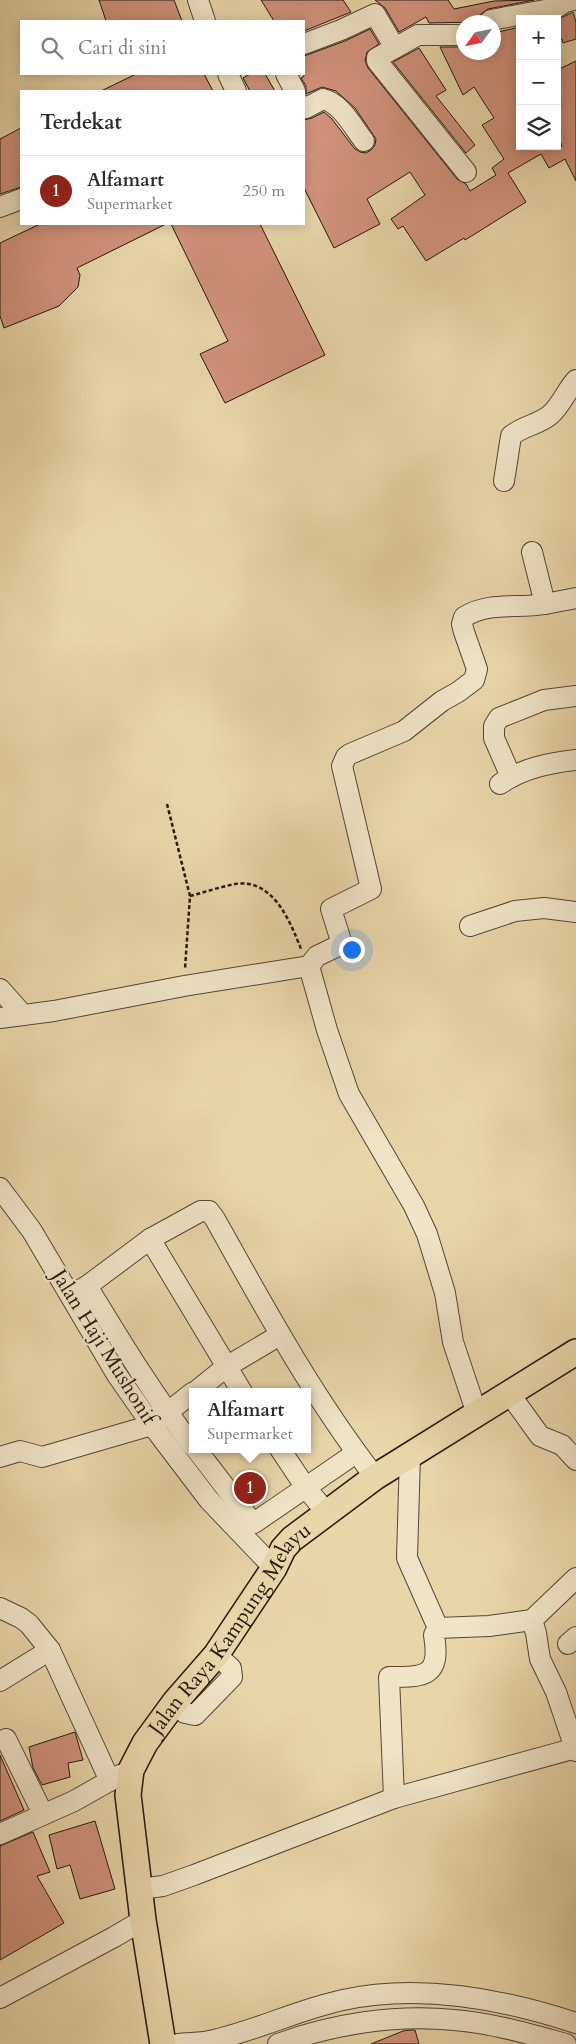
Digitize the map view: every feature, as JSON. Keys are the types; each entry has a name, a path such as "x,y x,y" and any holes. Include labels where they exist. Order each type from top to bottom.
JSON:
{"main road":[{"name":"Jalan Raya Kampung Melayu","path":"163,2044 143,1920 128,1795 120,1775 174,1702 216,1654 274,1568 283,1549 375,1477 576,1352"}],"street":[{"path":"198,0 205,20"},
{"path":"501,18 556,8 565,2 573,0"},
{"path":"305,44 375,14 395,48"},
{"path":"456,35 418,35 379,56 377,61 466,172"},
{"path":"228,75 236,90"},
{"path":"287,75 294,90"},
{"path":"305,107 310,108 323,99 328,100 341,112 364,141"},
{"path":"0,207 20,199"},
{"path":"504,481 508,443 511,436 518,430 538,423 550,415 576,380"},
{"path":"532,552 545,604"},
{"path":"0,1018 54,1011 184,986 309,966 317,956 342,944 331,910 371,889 342,766 343,761 350,754 404,731 442,701 474,680 477,669 464,632 462,624 464,618 479,610 545,604 576,598"},
{"path":"576,696 544,700 505,714 499,718 494,726 494,738 505,780 548,764 576,760"},
{"path":"470,926 515,911 544,908 576,912"},
{"path":"309,966 327,1030 349,1094 414,1206 426,1234 444,1292 453,1342 477,1414"},
{"path":"0,989 23,1015"},
{"name":"Jalan Haji Mushonif","path":"0,1188 79,1291 117,1375 160,1419 209,1500 274,1568"},
{"path":"79,1291 150,1239 201,1210 209,1211 280,1335 356,1453 375,1477"},
{"path":"150,1239 239,1388"},
{"path":"200,1388 226,1367 280,1335"},
{"path":"510,1393 540,1436 562,1445 576,1460"},
{"path":"0,1457 20,1451 42,1457 160,1419 189,1397"},
{"path":"160,1419 189,1443"},
{"path":"199,1453 252,1522 257,1523 356,1453"},
{"path":"283,1453 306,1488 327,1513"},
{"path":"410,1455 408,1558 438,1628"},
{"path":"438,1628 489,1626 532,1620 576,1578"},
{"path":"0,1608 9,1611 29,1624 50,1650 120,1775 74,1801 0,1834"},
{"path":"140,1890 163,1886 194,1875 394,1798 576,1749 556,1692 540,1660 532,1620"},
{"path":"394,1798 389,1677 418,1676 432,1669 436,1645 434,1635 438,1628"},
{"path":"0,1680 50,1650"},
{"path":"6,1739 43,1814"},
{"path":"0,1998 143,1920"},
{"path":"178,2044 205,2042 343,2000 390,1993 441,1993 541,2012 576,2023"},
{"path":"278,2044 340,2026 415,2018 487,2024 524,2038 566,2044"}],"path":[{"path":"167,804 190,896 184,986"},
{"path":"190,896 236,884 247,884 265,890 288,917 309,966"}],"building":[{"path":"99,0 174,0 182,20 106,20"},
{"path":"261,0 343,0 351,12 305,31 305,20 273,20"},
{"path":"375,0 448,0 454,9 494,1 534,0 488,9 480,15 456,15 456,22 429,23 426,17 399,32 385,8"},
{"path":"573,12 576,22 576,39 563,43 561,39 561,18"},
{"path":"516,28 516,150 561,150 561,68 576,61 576,181 565,159 549,168 541,154 508,173 526,202 465,240 464,238 426,261 403,226 398,229 391,219 425,195 410,172 367,199 380,224 334,248 305,190 305,120 324,112 332,119 354,148 360,152 366,153 371,150 375,145 376,139 355,108 336,91 322,87 306,94 306,86 301,78 305,75 305,56 345,41 370,29 379,44 367,52 365,61 368,68 457,179 466,184 470,191 496,175 492,168 504,159 482,125 494,118 474,87 463,95 440,47 456,47 456,60 501,60 501,31"},
{"path":"419,48 446,90 436,96 475,145 466,153 393,62"},
{"path":"134,75 205,75 212,90 103,90"},
{"path":"248,75 266,75 274,90 249,90 243,78"},
{"path":"20,129 20,187 0,194 0,139"},
{"path":"38,225 164,225 77,268 80,275 78,287 59,306 4,328 0,316 0,243"},
{"path":"171,225 260,225 325,355 225,403 200,354 228,341"},
{"path":"75,1732 83,1760 68,1763 70,1777 42,1785 33,1768 29,1747"},
{"path":"0,1755 24,1810 0,1821"},
{"path":"95,1821 115,1889 80,1899 70,1865 57,1869 49,1835"},
{"path":"33,1832 50,1872 37,1876 64,1923 0,1960 0,1846"},
{"path":"415,2030 419,2044 371,2044 403,2031"}],"place":[{"name":"Alfamart","path":"250,1488"}]}
